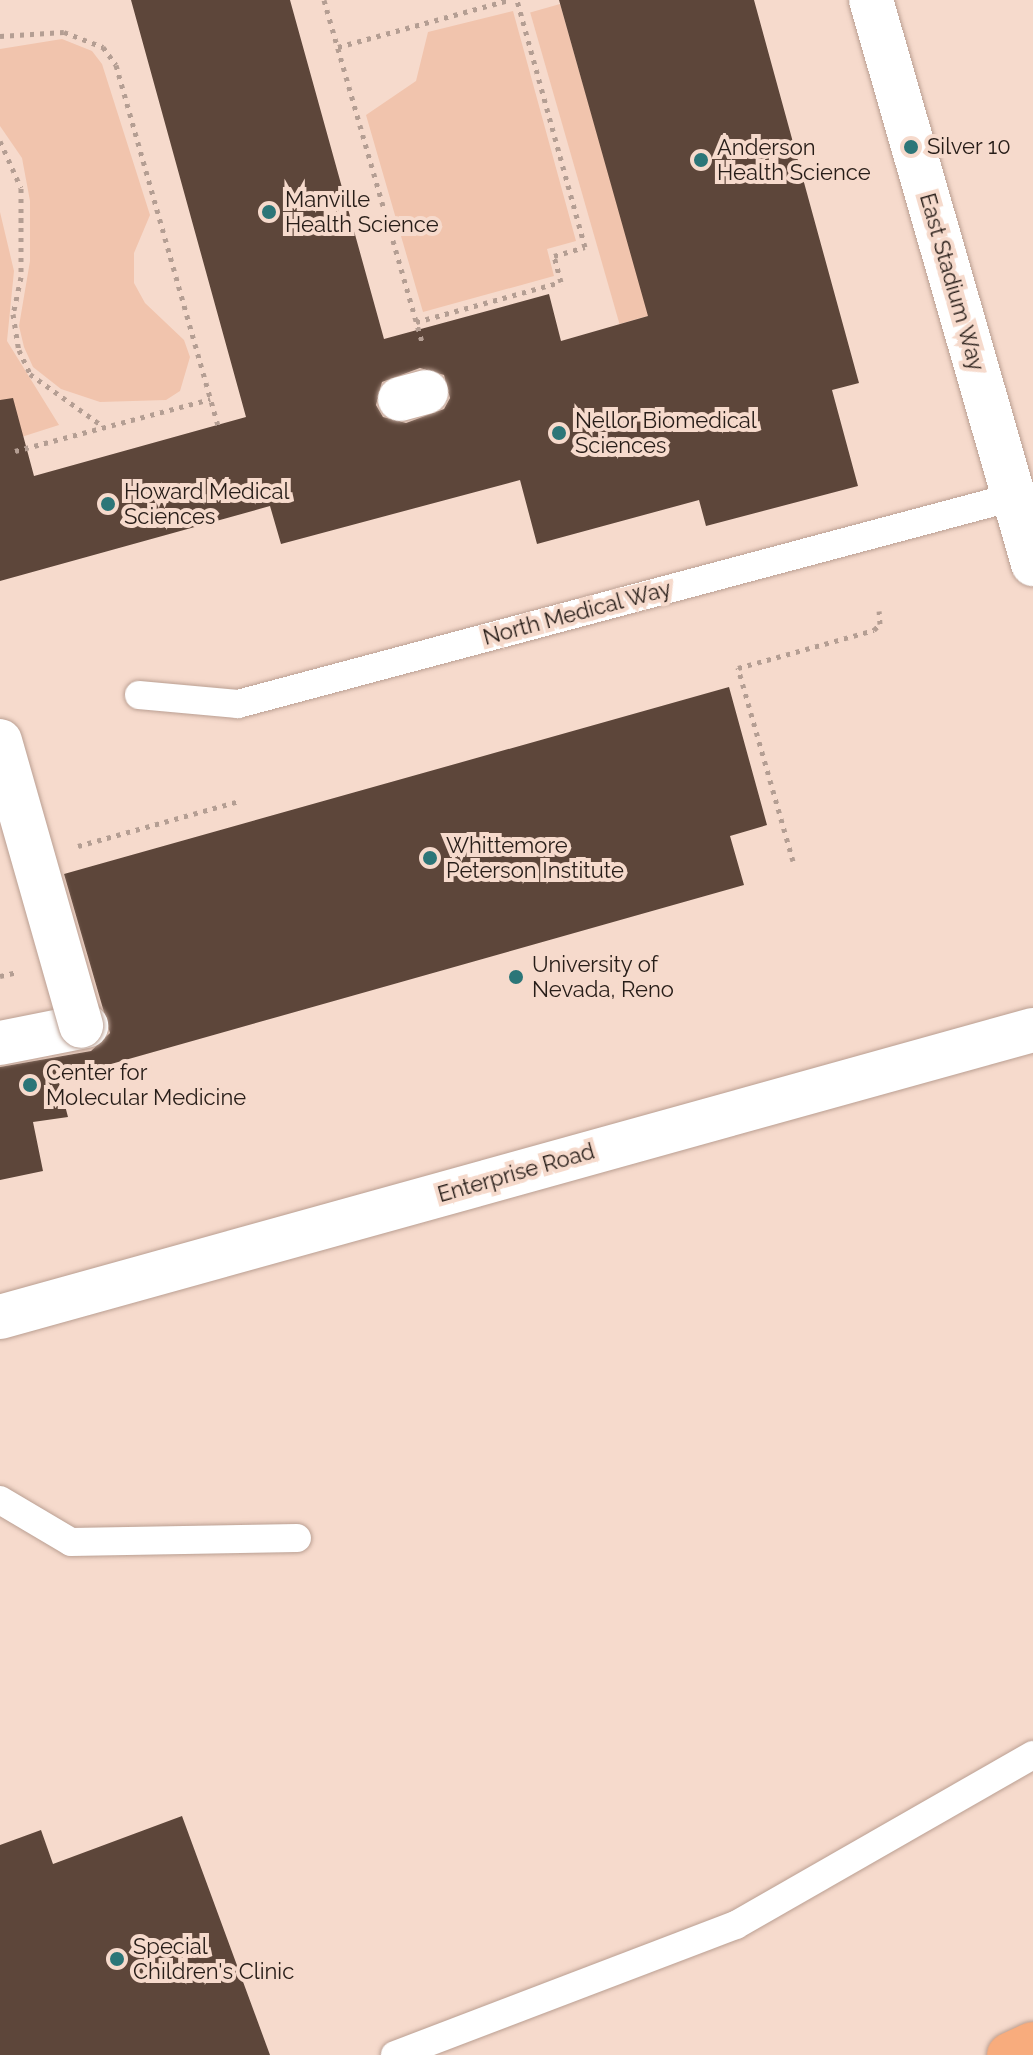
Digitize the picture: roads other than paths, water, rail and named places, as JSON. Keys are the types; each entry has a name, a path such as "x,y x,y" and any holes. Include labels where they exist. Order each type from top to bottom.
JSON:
{"main road":[{"path":"1009,2055 1033,2044"}],"street":[{"name":"East Stadium Way","path":"871,0 1033,564"},
{"path":"0,741 84,1026 0,1043"},
{"name":"Enterprise Road","path":"0,1317 1033,1030"}],"lane":[{"name":"North Medical Way","path":"139,695 238,704 1013,497"},
{"path":"0,1500 71,1542 297,1538"},
{"path":"395,2055 736,1925 1033,1755"}],"place":[{"name":"Silver 10","path":"911,147"},
{"name":"Anderson Health Science","path":"701,160"},
{"name":"Manville Health Science","path":"269,212"},
{"name":"Nellor Biomedical Sciences","path":"559,433"},
{"name":"Howard Medical Sciences","path":"108,504"},
{"name":"Whittemore Peterson Institute","path":"430,858"},
{"name":"University of Nevada, Reno","path":"516,977"},
{"name":"Center for Molecular Medicine","path":"30,1085"},
{"name":"Special Children's Clinic","path":"117,1959"}]}
